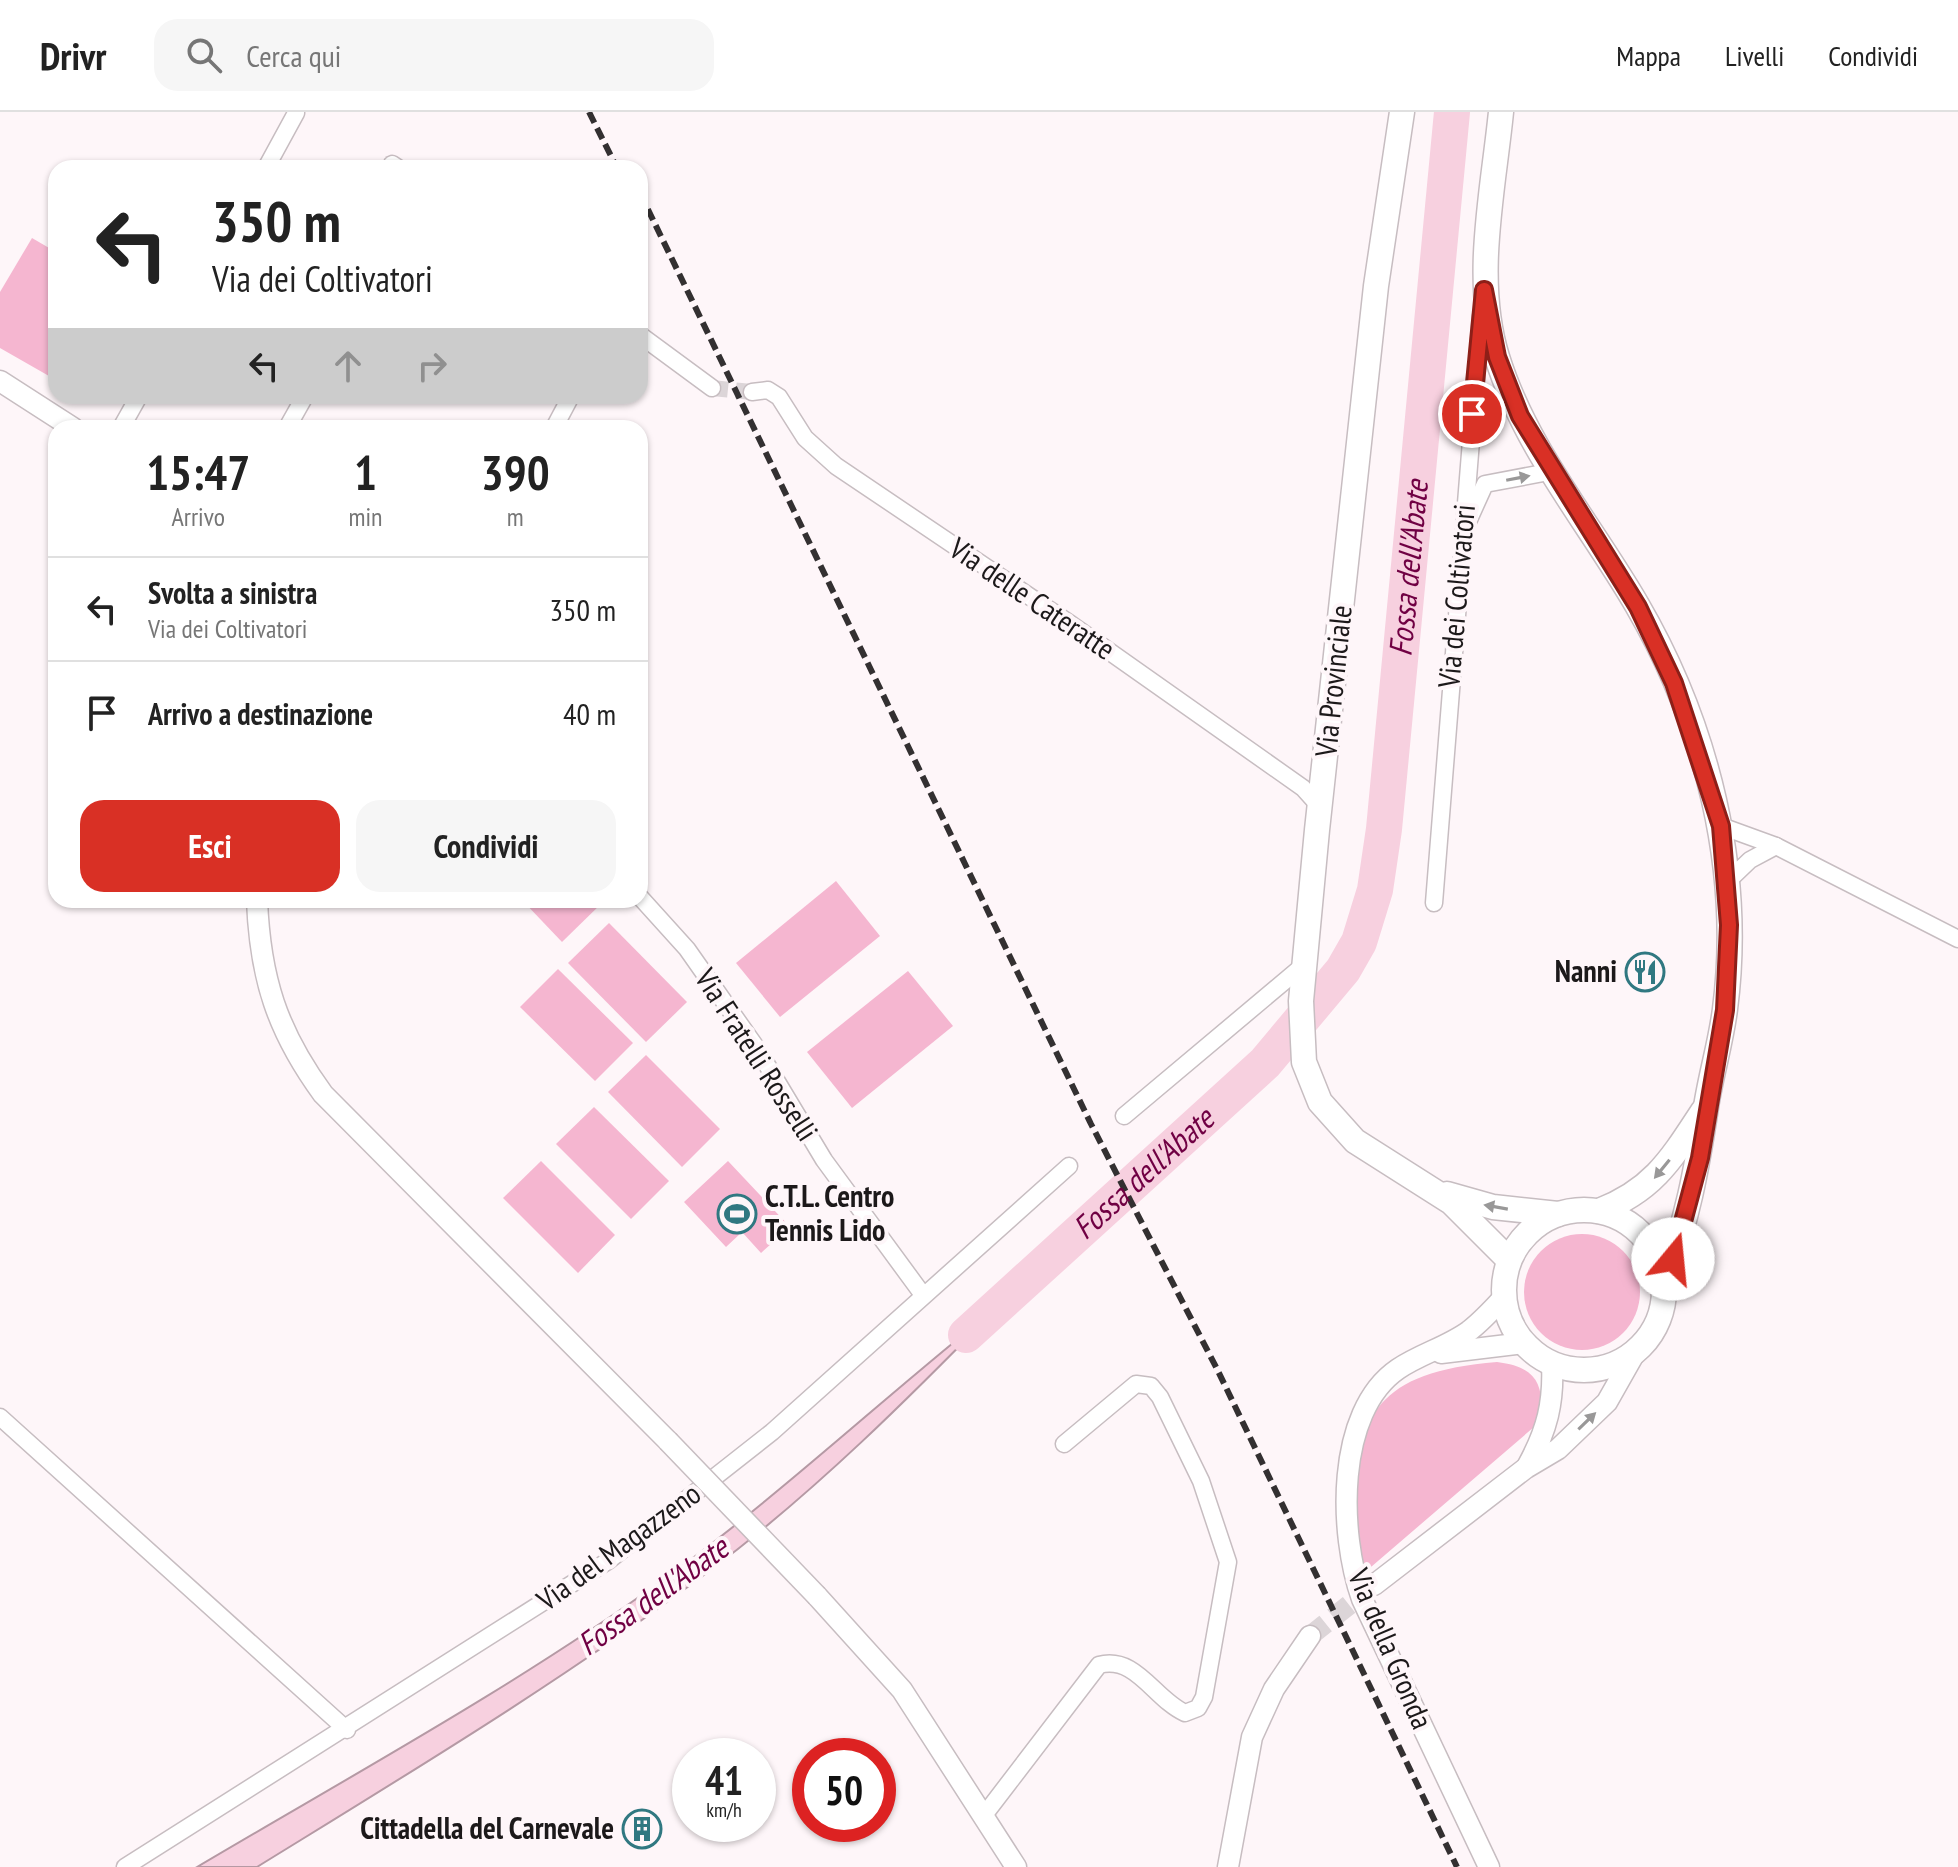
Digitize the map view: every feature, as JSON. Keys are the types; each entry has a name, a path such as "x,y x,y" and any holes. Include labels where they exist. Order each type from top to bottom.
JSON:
{"main road":[{"name":"Via Provinciale","path":"1402,112 1376,286 1301,1001 1304,1062 1320,1102 1355,1141 1436,1191 1484,1232 1509,1260"},
{"path":"1501,112 1484,290 1497,357 1520,416 1638,607 1674,683 1721,826 1727,882 1725,1010 1706,1105 1700,1158 1682,1229 1664,1280 1659,1318 1637,1349 1611,1365 1566,1368 1552,1363 1524,1343 1514,1329 1504,1297 1509,1260 1521,1240 1537,1224 1558,1214 1599,1211 1623,1202 1660,1175 1706,1105"},
{"name":"Via Provinciale","path":"1436,1191 1493,1207 1558,1214"},
{"path":"1599,1211 1636,1228 1649,1243 1664,1280"}],"street":[{"path":"270,160 296,113"},
{"name":"Via dei Coltivatori","path":"1434,903 1461,539 1484,290"},
{"path":"648,341 712,388"},
{"path":"0,381 61,420"},
{"name":"Via delle Cateratte","path":"752,392 768,390 779,397 805,438 846,474 1095,641 1303,788 1321,808"},
{"path":"1461,539 1485,484 1554,471"},
{"path":"1721,826 1776,846 1958,939"},
{"path":"1727,882 1750,860 1776,846"},
{"name":"Via Fratelli Rosselli","path":"648,906 687,949 758,1050 824,1160 923,1295"},
{"path":"258,908 262,968 270,997 303,1066 316,1085 668,1441 817,1596 902,1690 985,1814 1016,1867"},
{"path":"1124,1116 1305,964"},
{"name":"Via del Magazzeno","path":"125,1867 347,1730 608,1561 772,1432 1069,1166"},
{"name":"Via della Gronda","path":"1489,1867 1357,1585 1351,1555 1349,1471 1358,1418 1381,1384 1398,1369 1468,1332 1504,1297"},
{"name":"Via della Gronda","path":"1426,1355 1524,1343"},
{"path":"1374,1585 1526,1468 1558,1449 1607,1402 1625,1376 1637,1349"},
{"path":"1526,1468 1548,1423 1554,1397 1552,1363"},
{"path":"985,1814 1099,1665 1112,1661 1127,1666 1175,1708 1185,1713 1198,1708 1204,1697 1228,1562 1201,1481 1160,1397 1151,1386 1136,1384 1064,1444"},
{"path":"0,1417 347,1730"},
{"path":"1228,1867 1252,1737 1274,1689 1310,1636"}],"shaded area":[{"path":"32,238 48,247 48,375 0,348 0,292"},
{"path":"836,881 880,936 780,1017 736,963"},
{"path":"530,908 597,908 562,942"},
{"path":"609,923 687,1002 646,1042 568,963"},
{"path":"558,969 633,1043 595,1081 520,1007"},
{"path":"908,971 953,1026 852,1108 807,1052"},
{"path":"646,1055 720,1129 682,1167 608,1092"},
{"path":"594,1107 669,1181 631,1219 556,1144"},
{"path":"541,1161 615,1235 578,1273 503,1198"},
{"name":"C.T.L. Centro Tennis Lido","path":"728,1161 790,1227 761,1253 742,1232 726,1247 684,1202"},
{"path":"1582,1234 1604,1238 1623,1251 1636,1270 1640,1292 1636,1314 1623,1333 1604,1346 1582,1350 1560,1346 1541,1333 1528,1314 1524,1292 1528,1270 1541,1251 1560,1238"},
{"path":"1497,1362 1521,1368 1535,1380 1541,1397 1541,1421 1364,1573 1359,1564 1358,1481 1361,1448 1371,1420 1387,1398 1412,1381 1448,1369"}],"water":[{"path":"1001,1304 897,1408 788,1508 657,1609 488,1723 257,1867 197,1867 491,1693 663,1580 750,1514"}],"waterway":[{"name":"Fossa dell'Abate","path":"966,1335 1265,1063 1343,970 1359,942 1375,890 1384,829 1452,112"}],"tunnel":[{"path":"712,388 752,392"},
{"path":"1310,1636 1374,1585"}],"railway":[{"path":"589,112 613,160"},
{"path":"648,210 1091,1124 1218,1371 1457,1867"}],"place":[{"name":"Nanni","path":"1645,972"},
{"name":"C.T.L. Centro Tennis Lido","path":"737,1214"},
{"name":"Cittadella del Carnevale","path":"642,1829"}],"route":[{"path":"1472,414 1484,290 1497,357 1520,416 1638,607 1674,683 1707,775 1721,826 1729,925 1725,1010 1706,1105 1700,1158 1673,1259"}]}
